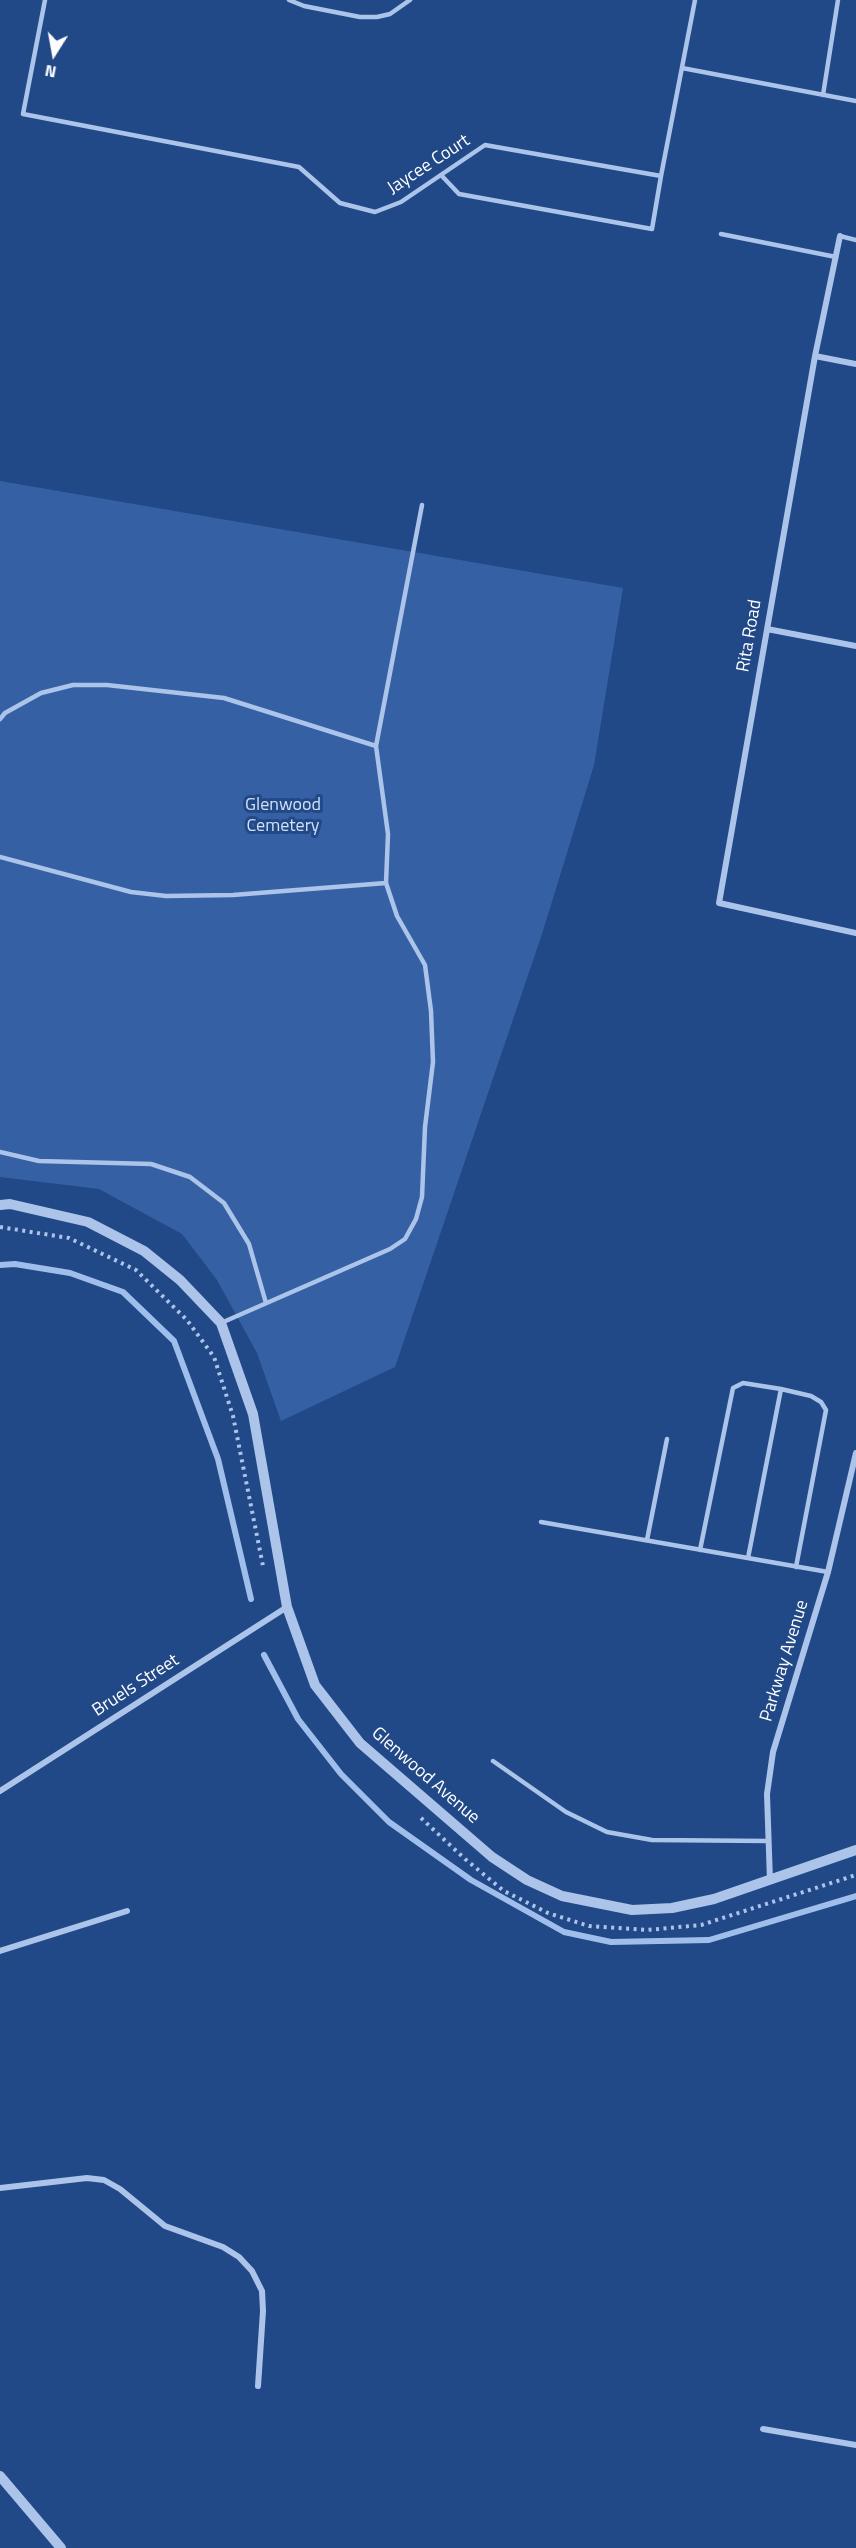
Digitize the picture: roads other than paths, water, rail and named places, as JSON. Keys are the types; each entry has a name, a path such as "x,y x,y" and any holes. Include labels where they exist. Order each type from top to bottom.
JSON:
{"street":[{"name":"Rita Road","path":"840,236 815,356 718,903 856,933"},
{"path":"815,356 856,364"},
{"path":"767,629 856,646"},
{"name":"Glenwood Avenue","path":"0,1205 10,1204 88,1222 144,1251 180,1280 221,1323 253,1414 287,1607 315,1685 360,1743 492,1857 527,1880 562,1896 596,1905 632,1910 672,1908 714,1899 856,1850"},
{"name":"Parkway Avenue","path":"770,1881 767,1794 773,1752 828,1572 856,1453"},
{"name":"Bruels Street","path":"0,1791 287,1607"},
{"path":"0,1951 127,1911"},
{"path":"0,2188 87,2178 104,2180 120,2189 165,2226 224,2247 239,2257 252,2271 262,2291 263,2311 258,2386"},
{"path":"763,2429 856,2445"},
{"path":"0,2476 61,2548"}],"lane":[{"name":"Jaycee Court","path":"45,0 23,114 298,167 340,203 375,212 401,202 485,145 661,176"},
{"path":"290,0 304,6 360,17 377,17 390,14 410,0"},
{"path":"441,175 459,194 652,229 695,0"},
{"path":"823,95 838,0"},
{"path":"682,68 856,101"},
{"path":"721,234 836,257"},
{"path":"840,236 856,240"},
{"path":"221,1323 390,1249 405,1239 416,1219 422,1197 425,1127 433,1062 432,1011 425,965 397,916 386,883 388,834 376,746 422,505"},
{"path":"0,719 5,713 41,693 73,685 107,685 224,699 376,746"},
{"path":"0,857 130,892 166,896 232,895 386,883"},
{"path":"0,1152 39,1161 151,1164 190,1177 224,1203 249,1244 266,1303"},
{"path":"700,1550 733,1388 743,1383 781,1389 811,1396 821,1402 826,1410 796,1567"},
{"path":"748,1558 781,1389"},
{"path":"647,1540 667,1439"},
{"path":"541,1522 828,1572"},
{"path":"493,1761 566,1812 607,1832 652,1840 768,1841"}],"waterway":[{"path":"0,1265 15,1264 70,1273 123,1292 174,1341 218,1459 251,1599"},
{"path":"264,1655 298,1719 341,1774 389,1822 471,1880 564,1932 611,1942 709,1940 856,1896"}],"park label":[{"name":"Glenwood Cemetery","path":"283,816"}]}
